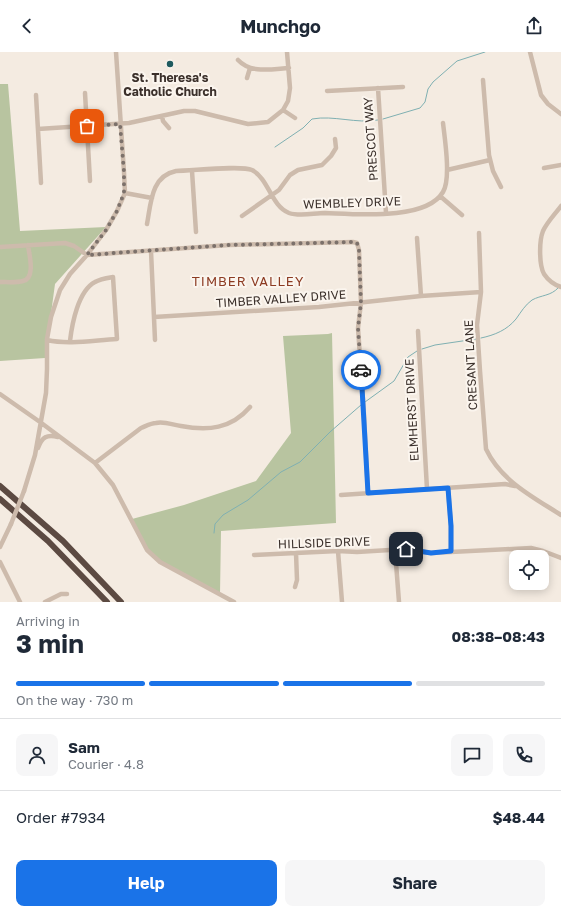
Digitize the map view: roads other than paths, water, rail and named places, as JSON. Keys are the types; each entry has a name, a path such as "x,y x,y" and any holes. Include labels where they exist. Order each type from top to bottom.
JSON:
{"highway":[{"path":"0,486 63,541 121,602"},
{"path":"0,499 48,541 92,584 107,602"},
{"path":"92,584 104,602"}],"street":[{"path":"35,455 46,393 48,369 47,340 51,317 60,290 70,274 106,230 117,211 124,193 116,52"},
{"path":"38,129 120,124 162,116 177,111 195,111 248,124 268,122 282,110 288,101 290,94 287,52"},
{"path":"530,52 541,95 548,104 561,114"},
{"path":"238,60 241,64 259,70 289,68"},
{"path":"247,78 250,68"},
{"path":"484,80 490,160 493,171 501,188"},
{"path":"327,91 403,87"},
{"name":"PRESCOT WAY","path":"378,88 386,213"},
{"path":"85,93 90,181"},
{"path":"36,95 41,183"},
{"path":"282,110 295,118"},
{"path":"162,116 163,121 169,128"},
{"path":"443,123 448,180 444,191 440,196 462,215"},
{"path":"242,216 272,196 294,172 322,165 331,156 336,148 335,139"},
{"path":"447,170 490,160"},
{"path":"544,168 561,165"},
{"name":"WEMBLEY DRIVE","path":"147,224 155,187 168,173 241,168 251,170 259,176 281,208 290,213 297,214 324,213 357,215 404,212 427,206 436,201 440,196"},
{"path":"192,171 196,232"},
{"path":"124,193 152,198"},
{"path":"561,206 544,230 540,248 545,275 552,283 561,287"},
{"name":"CRESANT LANE","path":"479,233 481,292 478,325 485,441 490,456 500,470 516,486 561,515"},
{"path":"417,238 421,296"},
{"path":"0,247 65,243 74,246 87,255 229,245 357,243 359,250 361,303 358,328 368,493"},
{"path":"0,282 24,281 28,278 31,270 28,245"},
{"path":"151,251 155,340"},
{"path":"47,340 70,342 117,339 113,277 94,282 86,289 73,319 70,342"},
{"name":"TIMBER VALLEY DRIVE","path":"154,317 361,303 421,296 481,292"},
{"name":"ELMHERST DRIVE","path":"418,331 426,489"},
{"path":"0,394 95,463 113,485 136,530 152,556 160,562 234,602"},
{"path":"95,463 141,428 150,424 157,422 194,428 212,428 230,424 237,420 250,407"},
{"path":"0,547 24,491 41,441 46,436 51,435 60,437"},
{"path":"341,495 505,484 516,486"},
{"path":"448,488 451,551"},
{"name":"HILLSIDE DRIVE","path":"254,555 406,549 431,553 530,548 561,558"},
{"path":"395,550 399,602"},
{"path":"338,551 342,602"},
{"path":"295,588 297,580 296,553"},
{"path":"0,562 20,602"},
{"path":"45,602 61,594 67,594"}],"waterway":[{"path":"383,119 420,108 425,102 428,89 433,82 457,61 485,52"},
{"path":"275,147 303,128 312,119 328,118 362,121 378,120"},
{"path":"481,338 496,334 505,329 516,319 525,306 532,300 552,293 558,288"},
{"path":"422,349 435,345 476,339"},
{"path":"365,402 394,381 408,357 417,351"},
{"path":"214,533 215,524 223,515 248,500 281,472 300,462 330,432 361,405"}],"place":[{"name":"St. Theresa's Catholic Church","path":"170,64"}],"district":[{"name":"TIMBER VALLEY","path":"248,281"}]}
